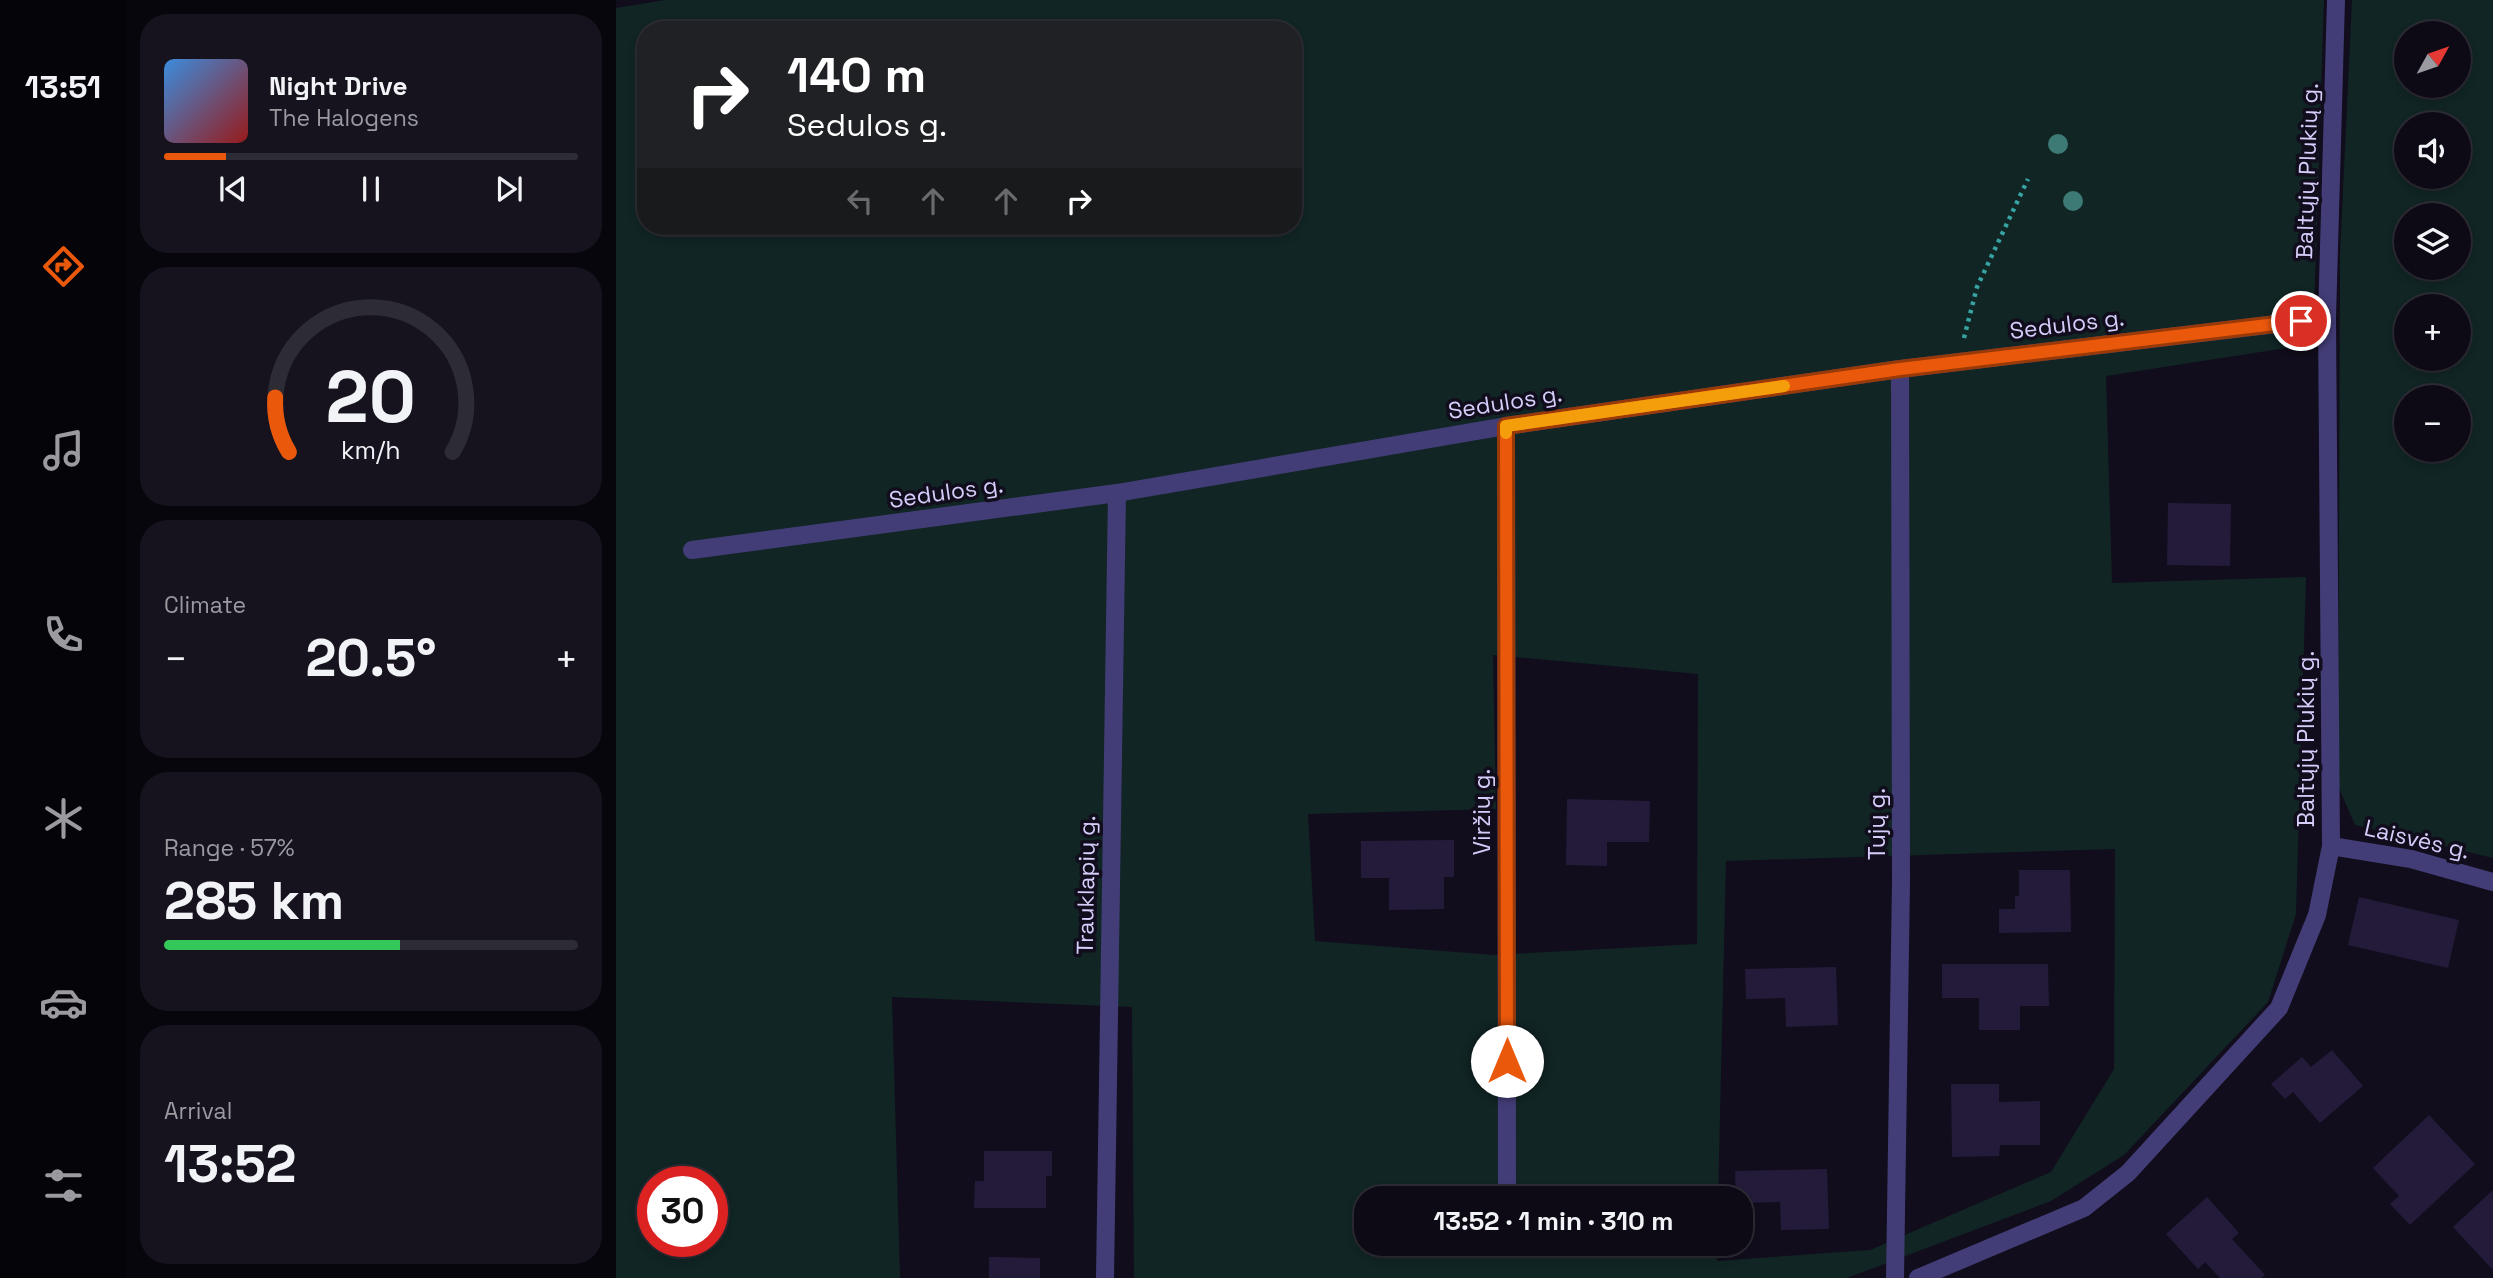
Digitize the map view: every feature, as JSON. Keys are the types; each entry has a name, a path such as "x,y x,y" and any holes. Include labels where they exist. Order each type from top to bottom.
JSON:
{"street":[{"name":"Baltųjų Plukių g.","path":"1918,1278 2084,1208 2128,1174 2279,1008 2317,915 2331,846 2327,317 2336,0"},
{"name":"Sedulos g.","path":"692,550 1116,494 1506,426 1900,369 2327,317"},
{"name":"Tujų g.","path":"1895,1278 1901,881 1900,369"},
{"name":"Viržių g.","path":"1506,426 1507,1186"},
{"name":"Trauklapių g.","path":"1105,1278 1116,494"},
{"name":"Laisvės g.","path":"2331,846 2411,859 2493,882"}],"path":[{"path":"1958,362 1977,288 2028,180"}],"green space":[{"path":"665,0 2324,0 2313,344 2106,376 2112,583 2306,577 2296,914 2268,1002 2124,1155 2051,1201 1847,1278 1134,1278 1132,1007 892,997 900,1278 616,1278 616,8","holes":["1493,655 1698,674 1697,944 1494,955 1315,941 1308,814 1496,809","2115,849 2114,1069 2051,1172 1870,1250 1717,1261 1717,1256 1354,1256 1354,1186 1718,1186 1726,861"]},
{"path":"2352,0 2493,0 2493,858 2355,825 2338,786 2340,254"}],"building":[{"path":"2168,503 2231,504 2230,566 2167,565"},
{"path":"1567,799 1650,801 1649,842 1607,842 1607,866 1566,865"},
{"path":"1454,840 1454,877 1444,877 1444,909 1389,910 1389,878 1361,878 1361,841"},
{"path":"2019,870 2070,870 2071,932 1999,933 1999,909 2015,909 2015,896 2019,896"},
{"path":"2359,897 2459,920 2448,968 2348,945"},
{"path":"1942,964 2048,964 2049,1006 2020,1006 2020,1030 1979,1030 1979,998 1942,998"},
{"path":"1836,967 1838,1025 1786,1027 1785,998 1746,999 1745,969"},
{"path":"2332,1050 2363,1086 2320,1123 2293,1092 2285,1099 2271,1084 2302,1057 2311,1067"},
{"path":"1951,1084 1999,1084 1999,1102 2040,1101 2040,1145 2000,1145 1999,1156 1952,1157"},
{"path":"2429,1115 2475,1164 2410,1225 2390,1204 2399,1196 2373,1168"},
{"path":"984,1151 1052,1151 1052,1176 1046,1176 1046,1208 974,1208 975,1181 984,1181"},
{"path":"1827,1169 1829,1229 1781,1230 1780,1202 1753,1203 1753,1186 1736,1186 1735,1171"},
{"path":"2493,1190 2493,1270 2453,1227"},
{"path":"2207,1197 2239,1233 2232,1239 2265,1275 2261,1278 2220,1278 2205,1262 2198,1269 2166,1234"},
{"path":"989,1257 1040,1258 1040,1278 989,1278"}],"slow traffic":[{"path":"1506,433 1506,426 1784,386"}],"route":[{"path":"1507,1061 1506,426 1900,369 2301,321"}]}
